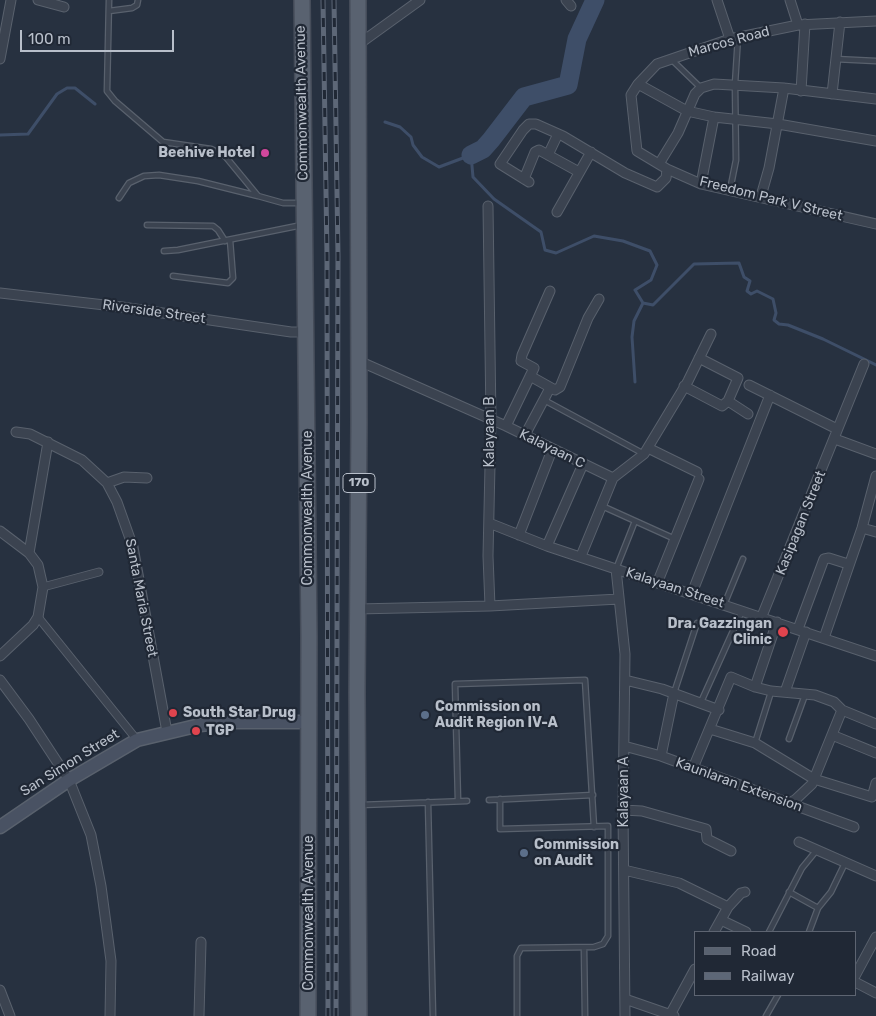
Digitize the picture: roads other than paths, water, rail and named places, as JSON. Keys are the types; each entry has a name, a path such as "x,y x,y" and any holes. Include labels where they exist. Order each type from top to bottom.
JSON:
{"main road":[{"name":"Commonwealth Avenue","path":"302,0 303,203 307,332 308,1016"},
{"name":"170","path":"358,0 359,361 357,609 360,1016"},
{"name":"San Simon Street","path":"0,827 69,780 137,740 167,732 230,722 309,722"}],"street":[{"path":"0,59 11,0"},
{"path":"38,0 64,7"},
{"path":"359,44 420,0"},
{"path":"717,0 734,38"},
{"path":"790,0 802,24 801,91"},
{"name":"Marcos Road","path":"658,164 637,151 631,95 638,84 657,64 670,58 734,38 802,24 876,21"},
{"path":"832,94 840,22"},
{"path":"638,84 688,111 714,118 778,124 876,140"},
{"path":"658,164 678,133 696,94 701,88 714,84 784,88 876,99"},
{"path":"761,196 778,124 784,88"},
{"path":"701,184 714,118"},
{"path":"579,172 537,150 526,180 500,166 523,130 529,124 536,124 558,134 653,187 660,185 666,178 667,169"},
{"path":"548,155 558,134"},
{"path":"556,212 591,152"},
{"name":"Freedom Park V Street","path":"658,164 701,184 761,196 876,224"},
{"name":"Kalayaan B","path":"488,206 491,420 488,523 490,606"},
{"path":"506,426 534,368 522,361 522,355 550,291"},
{"name":"Riverside Street","path":"0,294 122,307 291,332 307,332"},
{"path":"530,376 555,390 560,387 588,318 599,299"},
{"path":"581,556 612,478 646,451 684,386 711,334"},
{"path":"684,386 722,406 728,401 738,378 699,358"},
{"name":"Kalayaan C","path":"359,361 506,426 612,478"},
{"name":"Kasipagan Street","path":"762,616 864,364"},
{"path":"749,385 837,429"},
{"path":"525,435 550,388"},
{"path":"692,593 770,395"},
{"path":"728,401 748,414"},
{"name":"Santa Maria Street","path":"16,432 30,434 82,460 107,484 117,502 133,547 167,732"},
{"path":"835,439 876,454"},
{"path":"29,554 48,442"},
{"path":"519,535 552,450"},
{"path":"646,451 698,476 676,540 658,581"},
{"path":"547,546 583,464"},
{"path":"824,638 874,492 876,476"},
{"path":"107,484 124,477 147,478"},
{"path":"488,523 547,546 616,569"},
{"path":"862,528 876,532"},
{"path":"0,530 29,554 38,565 43,587 38,617 33,625 0,656"},
{"path":"784,692 824,559 829,558 848,564"},
{"name":"Kalayaan Street","path":"616,569 658,581 876,656"},
{"name":"Kalayaan A","path":"616,569 625,680 623,810 626,1016"},
{"path":"43,587 99,572"},
{"path":"357,609 490,606 619,599"},
{"path":"38,617 137,740"},
{"path":"755,687 777,622"},
{"path":"693,768 719,710 731,677 755,687 771,691 815,695 828,700 842,710 876,724"},
{"path":"0,680 29,719 69,780 91,835 101,886 111,961 110,1016"},
{"path":"625,680 674,693 719,710"},
{"path":"660,756 674,693"},
{"path":"788,803 806,790 814,779 842,710"},
{"path":"710,729 755,743 814,779 872,797 876,783"},
{"path":"832,736 876,753"},
{"name":"Kaunlaran Extension","path":"624,746 660,756 854,827"},
{"path":"623,810 642,811 706,829 706,838 731,851"},
{"path":"799,842 876,876"},
{"path":"624,870 679,883 728,907"},
{"path":"715,931 728,907 741,893 746,892"},
{"path":"721,920 744,931"},
{"path":"856,974 876,937"},
{"path":"199,1016 201,942"},
{"path":"625,1000 672,1015 694,971"},
{"path":"856,983 876,993"},
{"path":"0,990 10,1016"}],"lane":[{"path":"109,0 108,91 112,97 163,142 211,149 225,156 258,196"},
{"path":"108,11 132,8 137,5 138,0"},
{"path":"730,190 736,160 737,120 734,38"},
{"path":"670,58 701,88"},
{"path":"835,59 876,61"},
{"path":"119,198 129,183 144,176 159,175 198,180 283,203 303,203"},
{"path":"147,225 213,226 227,241 233,278 228,283 173,276"},
{"path":"164,251 227,241 304,225"},
{"path":"544,400 646,451"},
{"path":"600,506 676,540"},
{"path":"616,569 635,521"},
{"path":"724,605 743,559"},
{"path":"701,702 742,610"},
{"path":"674,693 697,623"},
{"path":"458,801 455,684 585,680 594,827"},
{"path":"755,743 771,691"},
{"path":"789,740 805,695"},
{"path":"489,800 593,795"},
{"path":"500,799 500,829 608,826 608,936 602,944 584,948 521,948 516,956 517,1016"},
{"path":"358,806 467,801"},
{"path":"428,802 433,1016"},
{"path":"770,931 802,868 817,849"},
{"path":"809,931 818,908 831,892 845,862"},
{"path":"789,892 818,908"},
{"path":"584,948 585,1016"},
{"path":"766,1016 777,996"}],"waterway":[{"path":"471,155 483,149 524,97 568,85 577,39 595,0"},
{"path":"0,135 28,134 57,94 67,88 75,88 95,104"},
{"path":"385,122 400,127 411,137 413,145 422,157 439,167 471,155 473,177 494,199 541,232 545,250 556,253 594,236 623,241 650,251 657,265 651,280 635,290 643,303 653,305 694,264 739,263 744,277 750,281 747,291 751,294 757,291 773,299 776,313 774,320 779,324 788,325 823,339 876,365"},
{"path":"635,382 632,337 634,321 643,303"}],"railway":[{"path":"323,0 327,256 328,1016"},
{"path":"334,0 338,256 336,1016"}],"place":[{"name":"Beehive Hotel","path":"265,153"},
{"name":"Dra. Gazzingan Clinic","path":"783,632"},
{"name":"South Star Drug","path":"173,713"},
{"name":"Commission on Audit Region IV-A","path":"425,715"},
{"name":"TGP","path":"196,731"},
{"name":"Commission on Audit","path":"524,853"}]}
